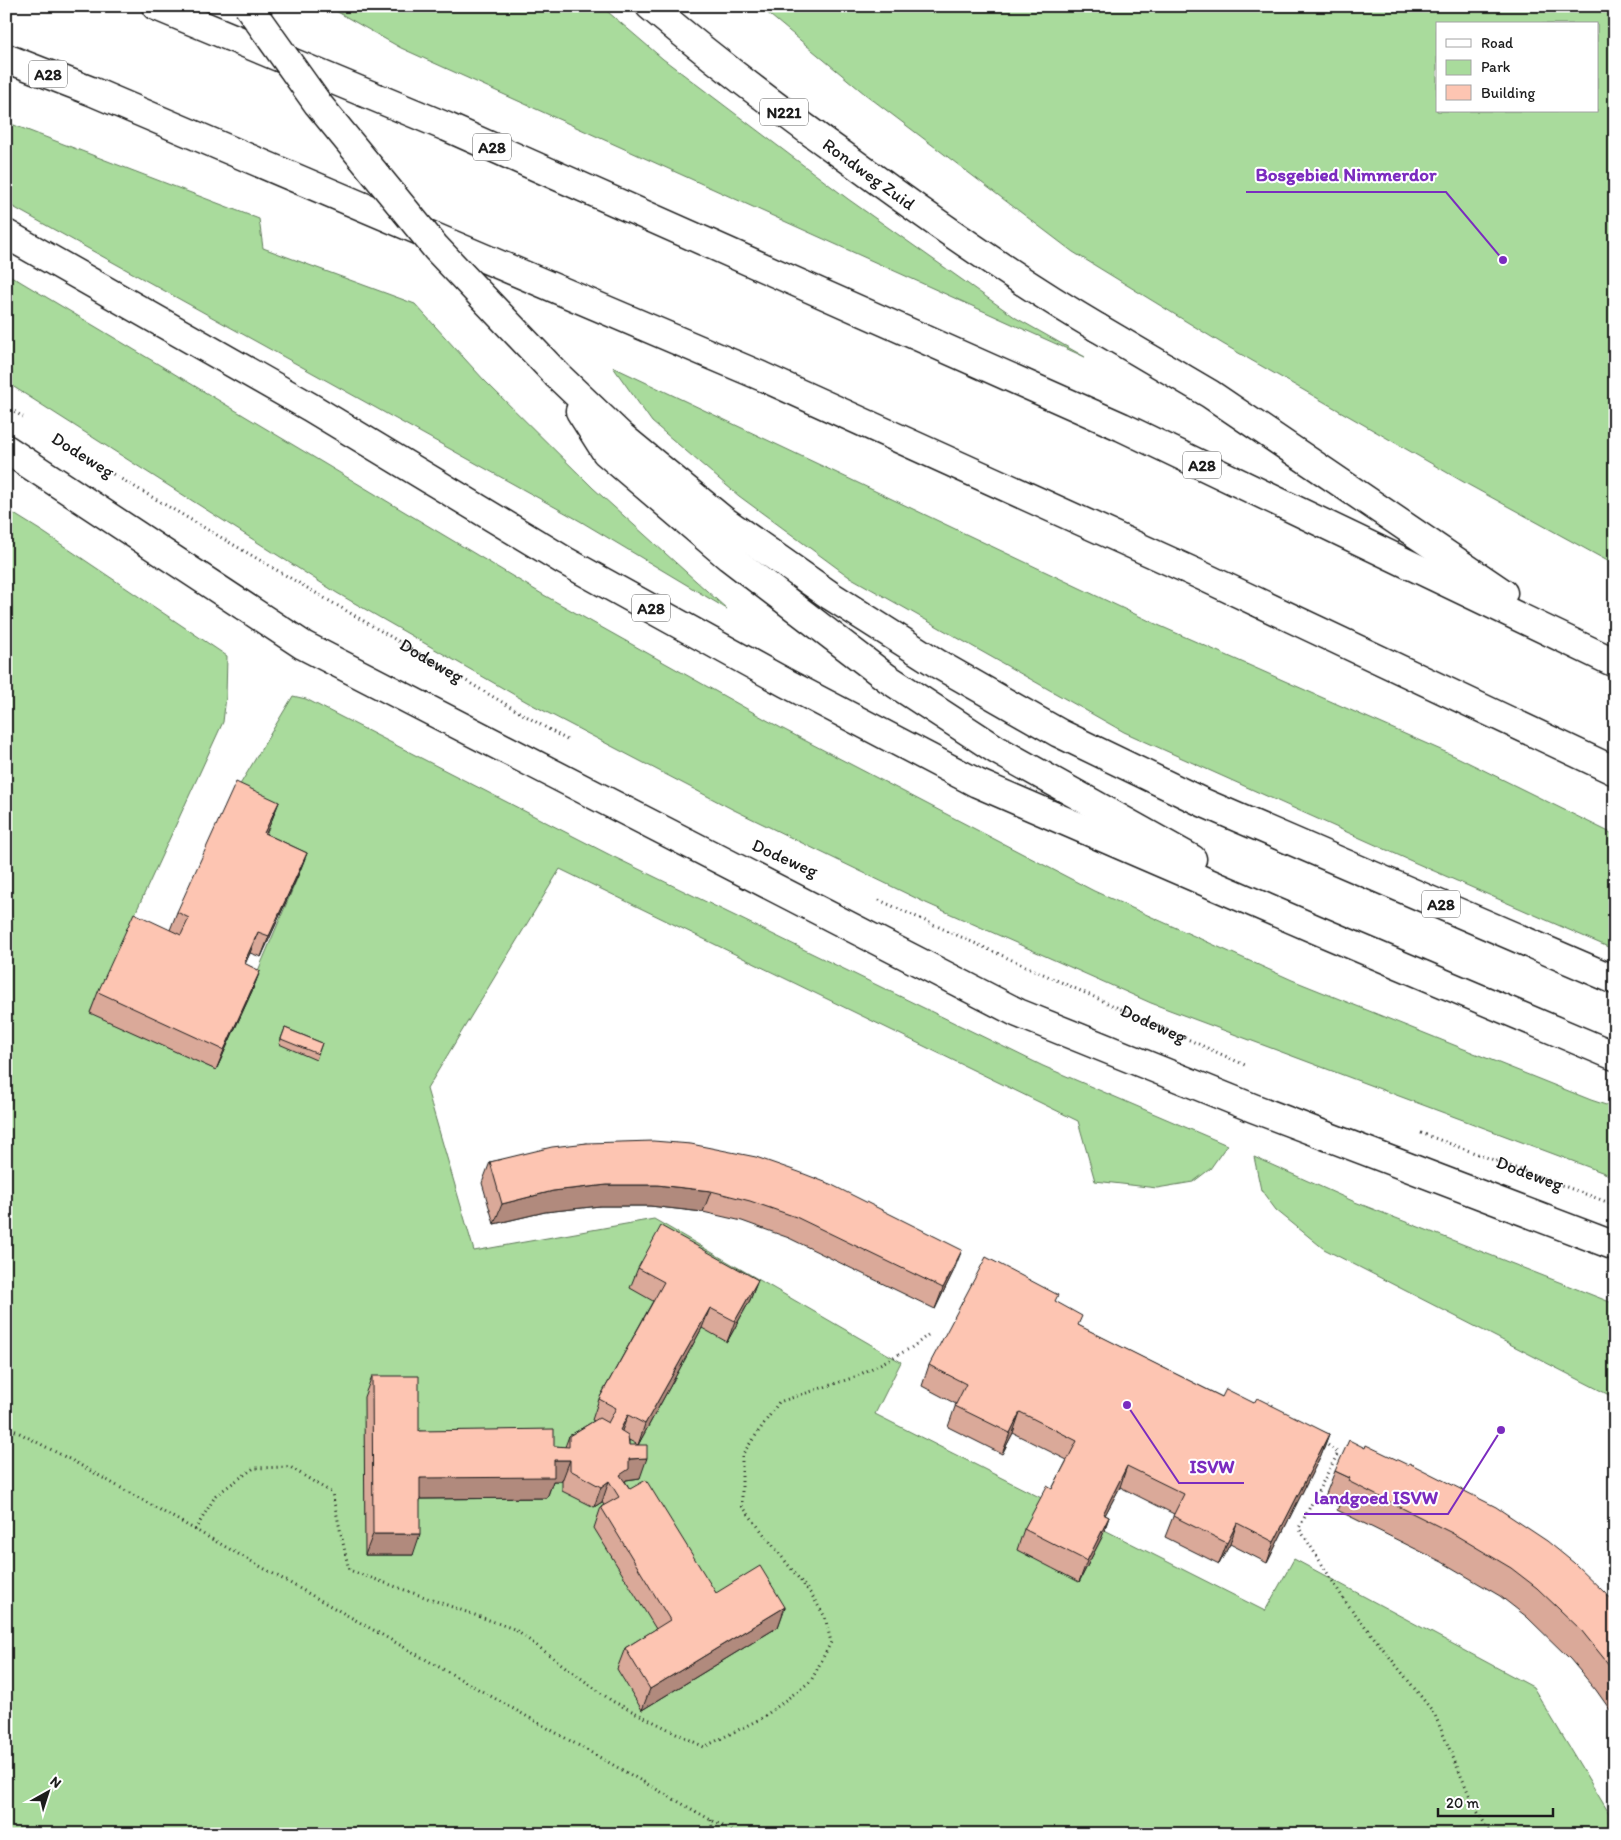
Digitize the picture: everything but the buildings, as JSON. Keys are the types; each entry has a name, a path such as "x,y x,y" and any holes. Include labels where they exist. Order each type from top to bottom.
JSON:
{"main road":[{"name":"A28","path":"156,6 447,127 1122,426 1615,663"},
{"name":"A28","path":"248,6 318,104 436,248 558,376 621,436 723,520 831,596 938,664 1059,733 1204,803 1615,980"},
{"name":"Rondweg Zuid","path":"650,6 794,120 921,213 1053,302 1098,328"},
{"name":"A28","path":"6,58 100,95 761,376 1198,574 1615,771"},
{"name":"A28","path":"6,234 310,407 565,561 786,683 977,783 1615,1056"},
{"name":"A28","path":"1098,328 1210,394 1576,643"},
{"name":"A28","path":"558,376 606,452 729,557 887,678 997,750 1322,932"},
{"name":"Dodeweg","path":"6,449 303,646 1018,1013 1253,1108 1615,1246"}],"path":[{"name":"Dodeweg","path":"6,406 31,422"},
{"name":"Dodeweg","path":"81,455 570,741"},
{"name":"Dodeweg","path":"878,900 1249,1067"},
{"name":"Dodeweg","path":"1413,1130 1615,1205"},
{"path":"195,1530 216,1495 254,1468 290,1467 332,1493 349,1570 514,1629 612,1701 704,1747 762,1718 811,1681 831,1642 825,1617 811,1594 742,1506 742,1455 779,1402 855,1377 912,1348 928,1334"},
{"path":"1268,1402 1284,1413"},
{"path":"6,1426 73,1461 739,1834"},
{"path":"1323,1441 1338,1453 1299,1528 1345,1602 1434,1713 1474,1806 1491,1834"},
{"path":"711,1820 714,1834"}],"green space":[{"path":"327,6 601,6 663,59 848,199 1016,318 1085,357 401,48"},
{"path":"759,6 1615,6 1615,565 1467,484 1223,344 1073,252 865,94"},
{"path":"6,122 259,219 263,248 415,304 484,380 593,488 727,609 580,521 6,203"},
{"path":"6,273 542,594 781,728 1094,891 1292,980 1615,1108 1615,1177 1151,1003 926,903 732,809 527,702 337,593 6,382"},
{"path":"613,367 1158,625 1459,758 1615,835 1615,950 1124,732 848,576 739,496 652,422"},
{"path":"6,509 227,656 223,722 90,1012 216,1070 299,874 229,803 293,696 306,699 612,856 1043,1066 1227,1145 1210,1169 1193,1182 1157,1188 1095,1181 1078,1121 560,869 427,1089 474,1251 654,1219 901,1362 875,1414 1265,1611 1294,1559 1533,1687 1615,1823 1615,1834 6,1834"},
{"path":"1254,1157 1355,1202 1615,1304 1615,1398 1324,1249 1276,1210 1261,1190"}],"place":[{"name":"Bosgebied Nimmerdor","path":"1503,260"},
{"name":"ISVW","path":"1127,1405"},
{"name":"landgoed ISVW","path":"1501,1430"}]}
